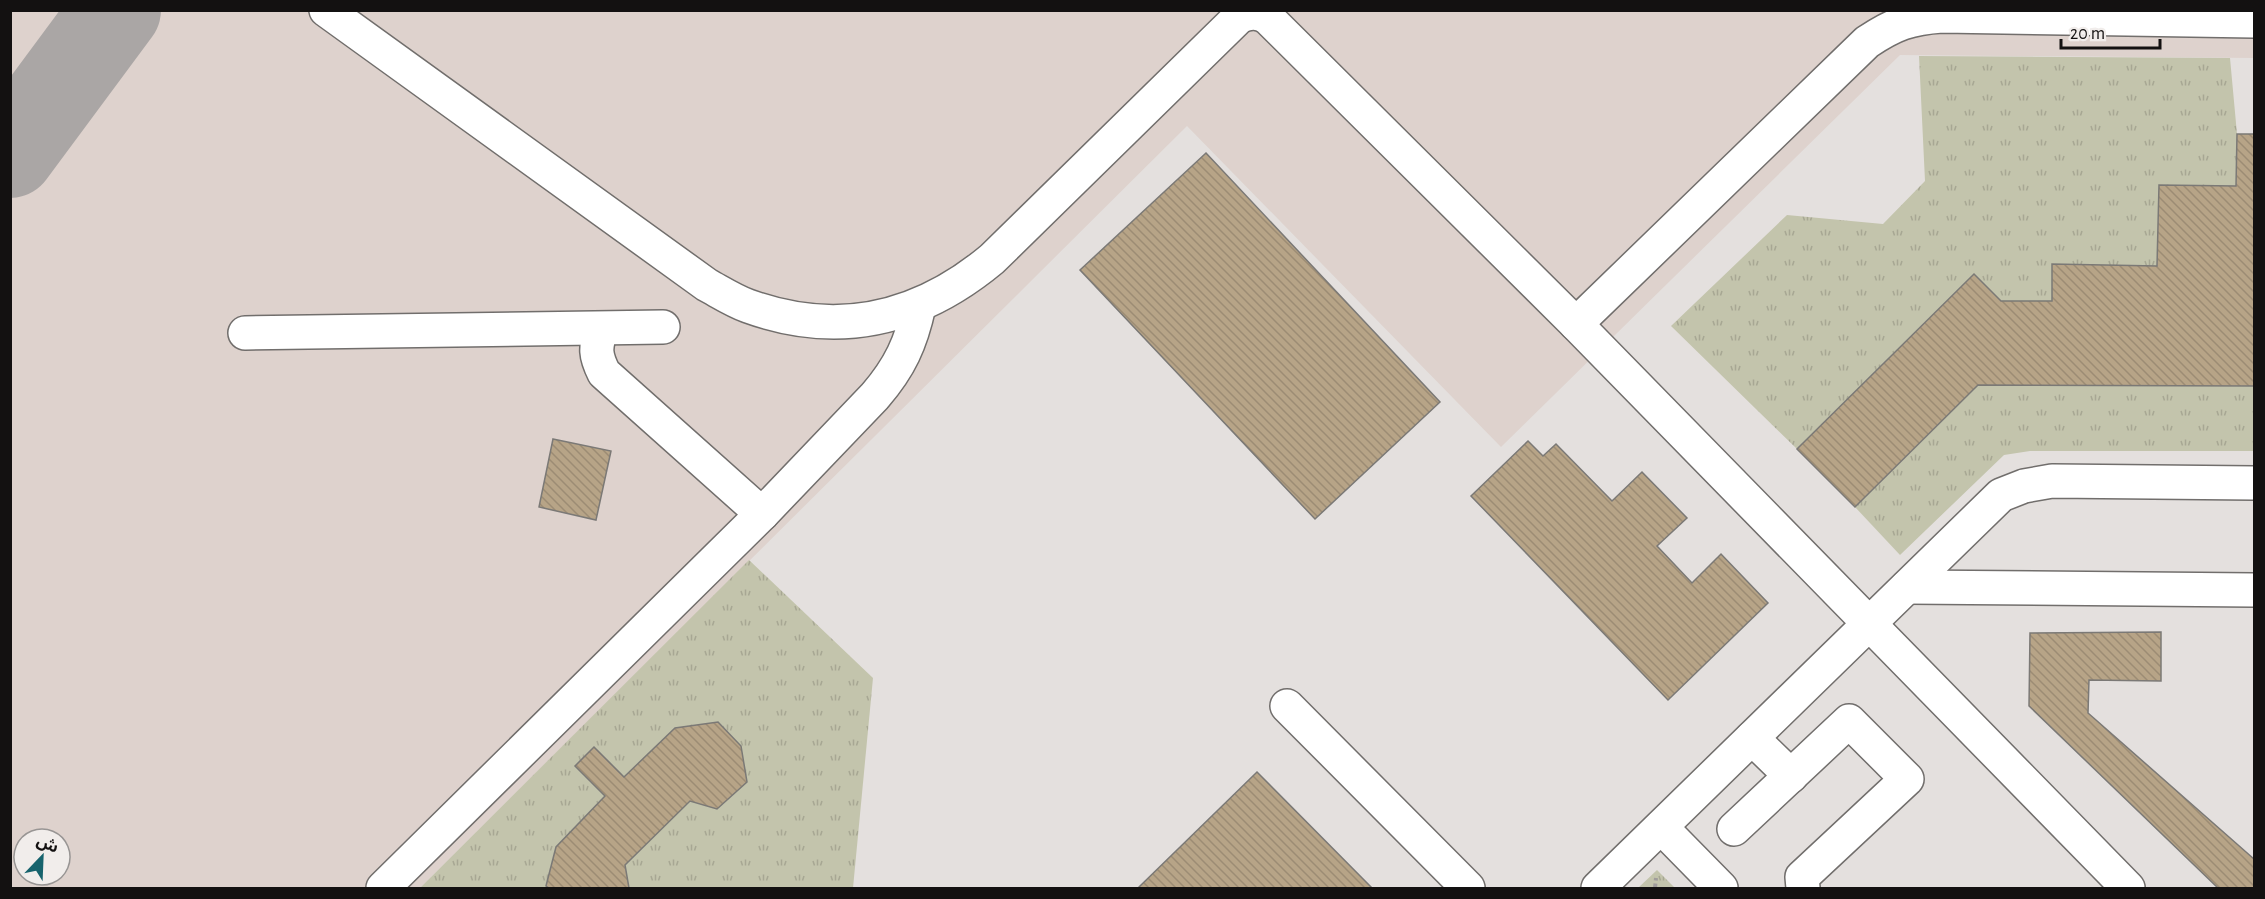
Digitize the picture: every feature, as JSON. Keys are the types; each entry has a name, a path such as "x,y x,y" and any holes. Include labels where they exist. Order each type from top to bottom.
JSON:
{"lane":[{"path":"326,10 707,285 746,305 789,318 833,322 877,318 919,306 970,277 992,259 1239,17 1254,13 1268,18 1576,324 2128,888"},
{"path":"1576,324 1867,42 1889,27 1915,18 1942,16 2254,21"},
{"path":"383,888 762,514 875,396 892,376 905,354 914,330 919,306"},
{"path":"245,333 601,330 663,327"},
{"path":"601,330 596,344 597,360 604,373 762,514"},
{"path":"1598,888 2001,495 2024,486 2052,481 2254,483"},
{"path":"1907,587 2254,590"},
{"path":"1287,706 1468,888"},
{"path":"1734,829 1849,721 1908,778 1802,877 1803,888"},
{"path":"1752,738 1791,776"},
{"path":"1661,827 1721,888"}],"shaded area":[{"path":"2254,10 2254,58 1900,55 1501,447 1187,126 420,888 11,888 10,11"}],"green space":[{"path":"1919,56 2230,58 2237,134 2236,186 2159,185 2157,266 2052,301 2001,301 1974,274 1797,449 1671,326 1787,215 1883,224 1925,181"},
{"path":"1978,385 2254,386 2254,451 2030,451 2004,455 1900,555 1855,507"},
{"path":"749,560 873,678 853,888 420,888"},
{"path":"1657,870 1675,888 1638,888"}],"building":[{"path":"2237,134 2254,134 2254,386 1978,385 1855,507 1797,449 1974,274 2001,301 2052,301 2052,264 2157,266 2159,185 2236,186"},
{"path":"1206,153 1440,402 1315,519 1080,270"},
{"path":"553,439 611,451 596,520 539,507"},
{"path":"1528,441 1543,456 1556,444 1612,501 1642,472 1687,518 1657,546 1692,583 1721,554 1768,603 1668,700 1471,496"},
{"path":"2161,632 2161,681 2089,680 2088,713 2254,859 2254,888 2218,888 2029,706 2030,633"},
{"path":"718,722 741,746 747,782 717,809 690,801 625,865 629,888 549,888 546,886 556,847 605,796 575,766 594,747 624,777 675,728"},
{"path":"1257,772 1372,888 1138,888"}],"taxiway":[{"path":"10,153 116,10"}]}
